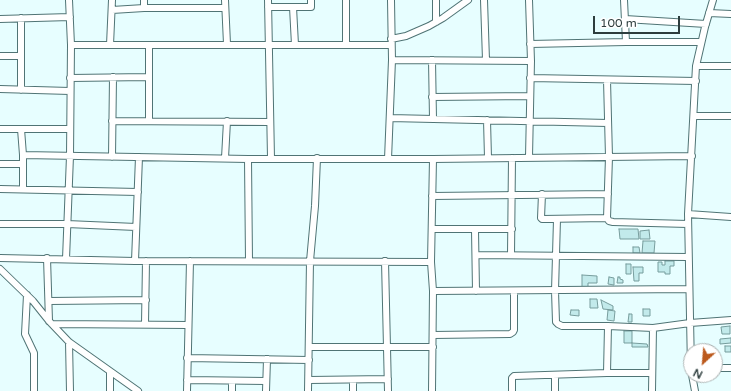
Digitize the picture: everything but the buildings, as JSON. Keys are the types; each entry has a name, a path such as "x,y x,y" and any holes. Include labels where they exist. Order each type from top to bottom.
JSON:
{"street":[{"path":"66,259 70,156 69,0"},
{"path":"110,45 112,0"},
{"path":"144,0 144,8"},
{"path":"225,0 227,44"},
{"path":"268,0 271,158"},
{"path":"268,7 311,7 311,0"},
{"path":"346,0 346,45"},
{"path":"388,159 392,60 391,0"},
{"path":"436,0 436,22"},
{"path":"70,45 346,45 391,42 436,22 468,0"},
{"path":"484,0 486,60"},
{"path":"529,0 531,61 529,157"},
{"path":"624,0 626,42"},
{"path":"690,343 688,214 696,66 713,0"},
{"path":"293,7 295,45"},
{"path":"112,10 144,8 225,8"},
{"path":"709,13 731,14"},
{"path":"0,19 70,17"},
{"path":"21,18 21,90"},
{"path":"625,19 706,24"},
{"path":"530,44 701,42"},
{"path":"148,45 149,121"},
{"path":"0,56 21,56"},
{"path":"392,60 531,61"},
{"path":"432,60 432,118"},
{"path":"696,66 731,66"},
{"path":"112,157 113,77"},
{"path":"70,78 148,77"},
{"path":"530,78 696,81"},
{"path":"607,80 609,157 607,218"},
{"path":"0,89 70,90"},
{"path":"432,97 530,96"},
{"path":"694,116 731,116"},
{"path":"390,118 608,123"},
{"path":"487,120 488,158"},
{"path":"112,121 270,122"},
{"path":"225,158 227,121"},
{"path":"0,129 70,129"},
{"path":"21,129 23,189"},
{"path":"23,155 248,159 433,159 692,156"},
{"path":"135,261 139,157"},
{"path":"308,391 310,260 315,206 317,158"},
{"path":"511,255 512,158"},
{"path":"248,159 249,261"},
{"path":"432,391 433,291 431,262 433,159"},
{"path":"0,164 23,164"},
{"path":"0,189 138,192"},
{"path":"542,194 541,218 544,219 607,218 613,222 688,224"},
{"path":"432,196 608,194"},
{"path":"688,214 731,217"},
{"path":"556,219 555,291 556,322 558,324 562,326 653,328 731,320"},
{"path":"0,224 67,224 136,227"},
{"path":"432,229 512,229"},
{"path":"475,230 477,255 476,291"},
{"path":"477,255 688,257"},
{"path":"0,258 135,261 310,260 431,262"},
{"path":"47,258 50,323"},
{"path":"145,324 146,261"},
{"path":"187,391 190,261"},
{"path":"385,261 388,391"},
{"path":"0,269 69,342 138,391"},
{"path":"433,291 689,289"},
{"path":"433,335 510,334 514,330 514,291"},
{"path":"27,296 25,334 34,353 34,391"},
{"path":"48,301 146,300"},
{"path":"50,323 188,325"},
{"path":"607,372 608,326"},
{"path":"652,391 653,328"},
{"path":"69,342 70,391"},
{"path":"309,347 433,347"},
{"path":"187,358 309,360"},
{"path":"266,391 267,359"},
{"path":"110,372 110,391"},
{"path":"512,391 512,378 514,376 607,372 652,373"},
{"path":"555,375 555,391"},
{"path":"308,380 353,381 388,379"},
{"path":"187,380 266,381"},
{"path":"232,381 232,391"},
{"path":"353,381 353,391"}]}
